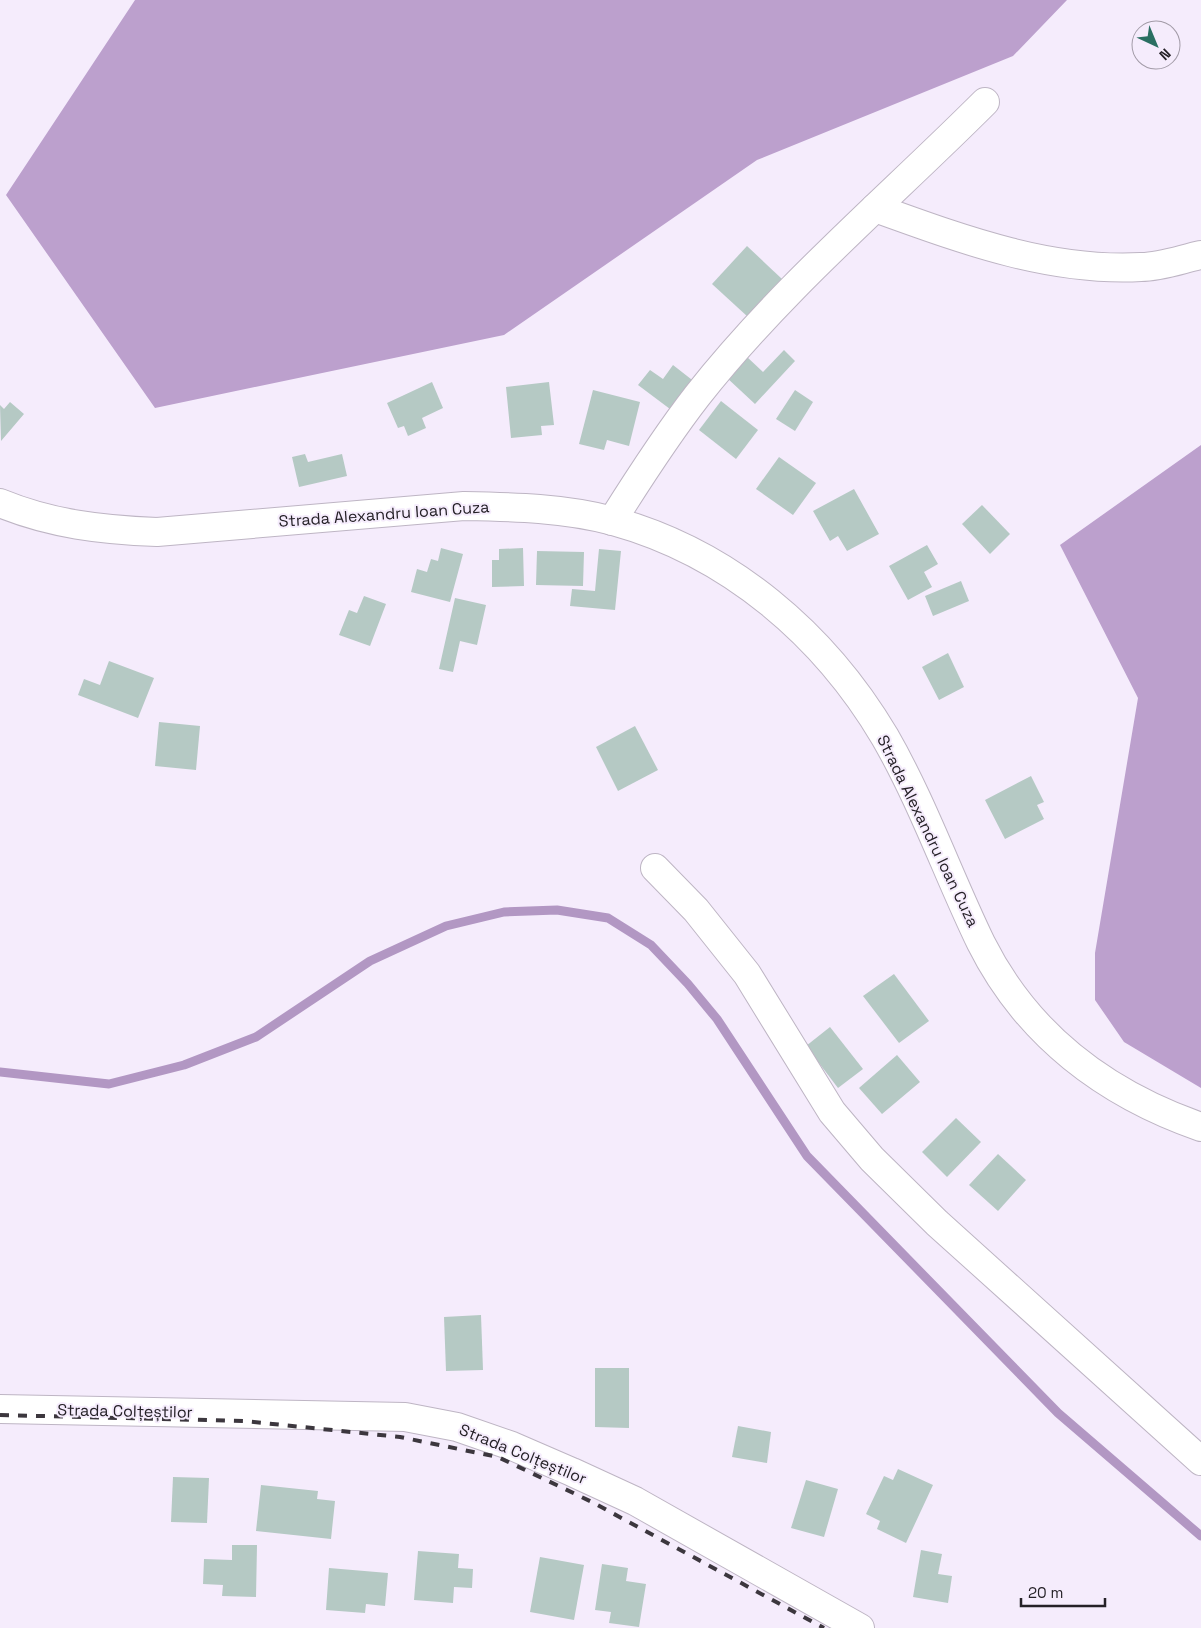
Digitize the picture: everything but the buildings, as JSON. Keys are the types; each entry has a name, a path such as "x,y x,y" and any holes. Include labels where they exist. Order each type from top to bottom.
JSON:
{"street":[{"path":"612,521 643,470 697,396 822,258 919,168 985,102"},
{"path":"875,208 971,242 1032,258 1086,267 1143,268 1201,256"},
{"name":"Strada Alexandru Ioan Cuza","path":"0,503 22,512 64,524 107,530 157,532 464,506 533,509 571,513 612,521 677,543 734,574 779,610 820,649 852,689 885,738 983,946 1010,990 1031,1016 1070,1056 1106,1084 1147,1106 1201,1127"},
{"path":"654,868 696,910 747,974 832,1112 872,1158 937,1222 1201,1461"},
{"name":"Strada Colțeștilor","path":"0,1409 405,1417 457,1427 512,1446 635,1501 860,1628"}],"shaded area":[{"path":"135,0 1067,0 1013,56 757,160 504,335 155,408 6,195"},
{"path":"1201,445 1201,1088 1124,1042 1095,1000 1095,953 1138,698 1060,545"}],"waterway":[{"path":"0,1072 109,1084 184,1065 256,1037 370,961 446,926 504,912 557,910 608,918 651,945 688,984 717,1019 807,1156 1058,1413 1201,1536"}],"railway":[{"path":"0,1415 244,1421 400,1437 498,1457 592,1502 824,1628"}]}
